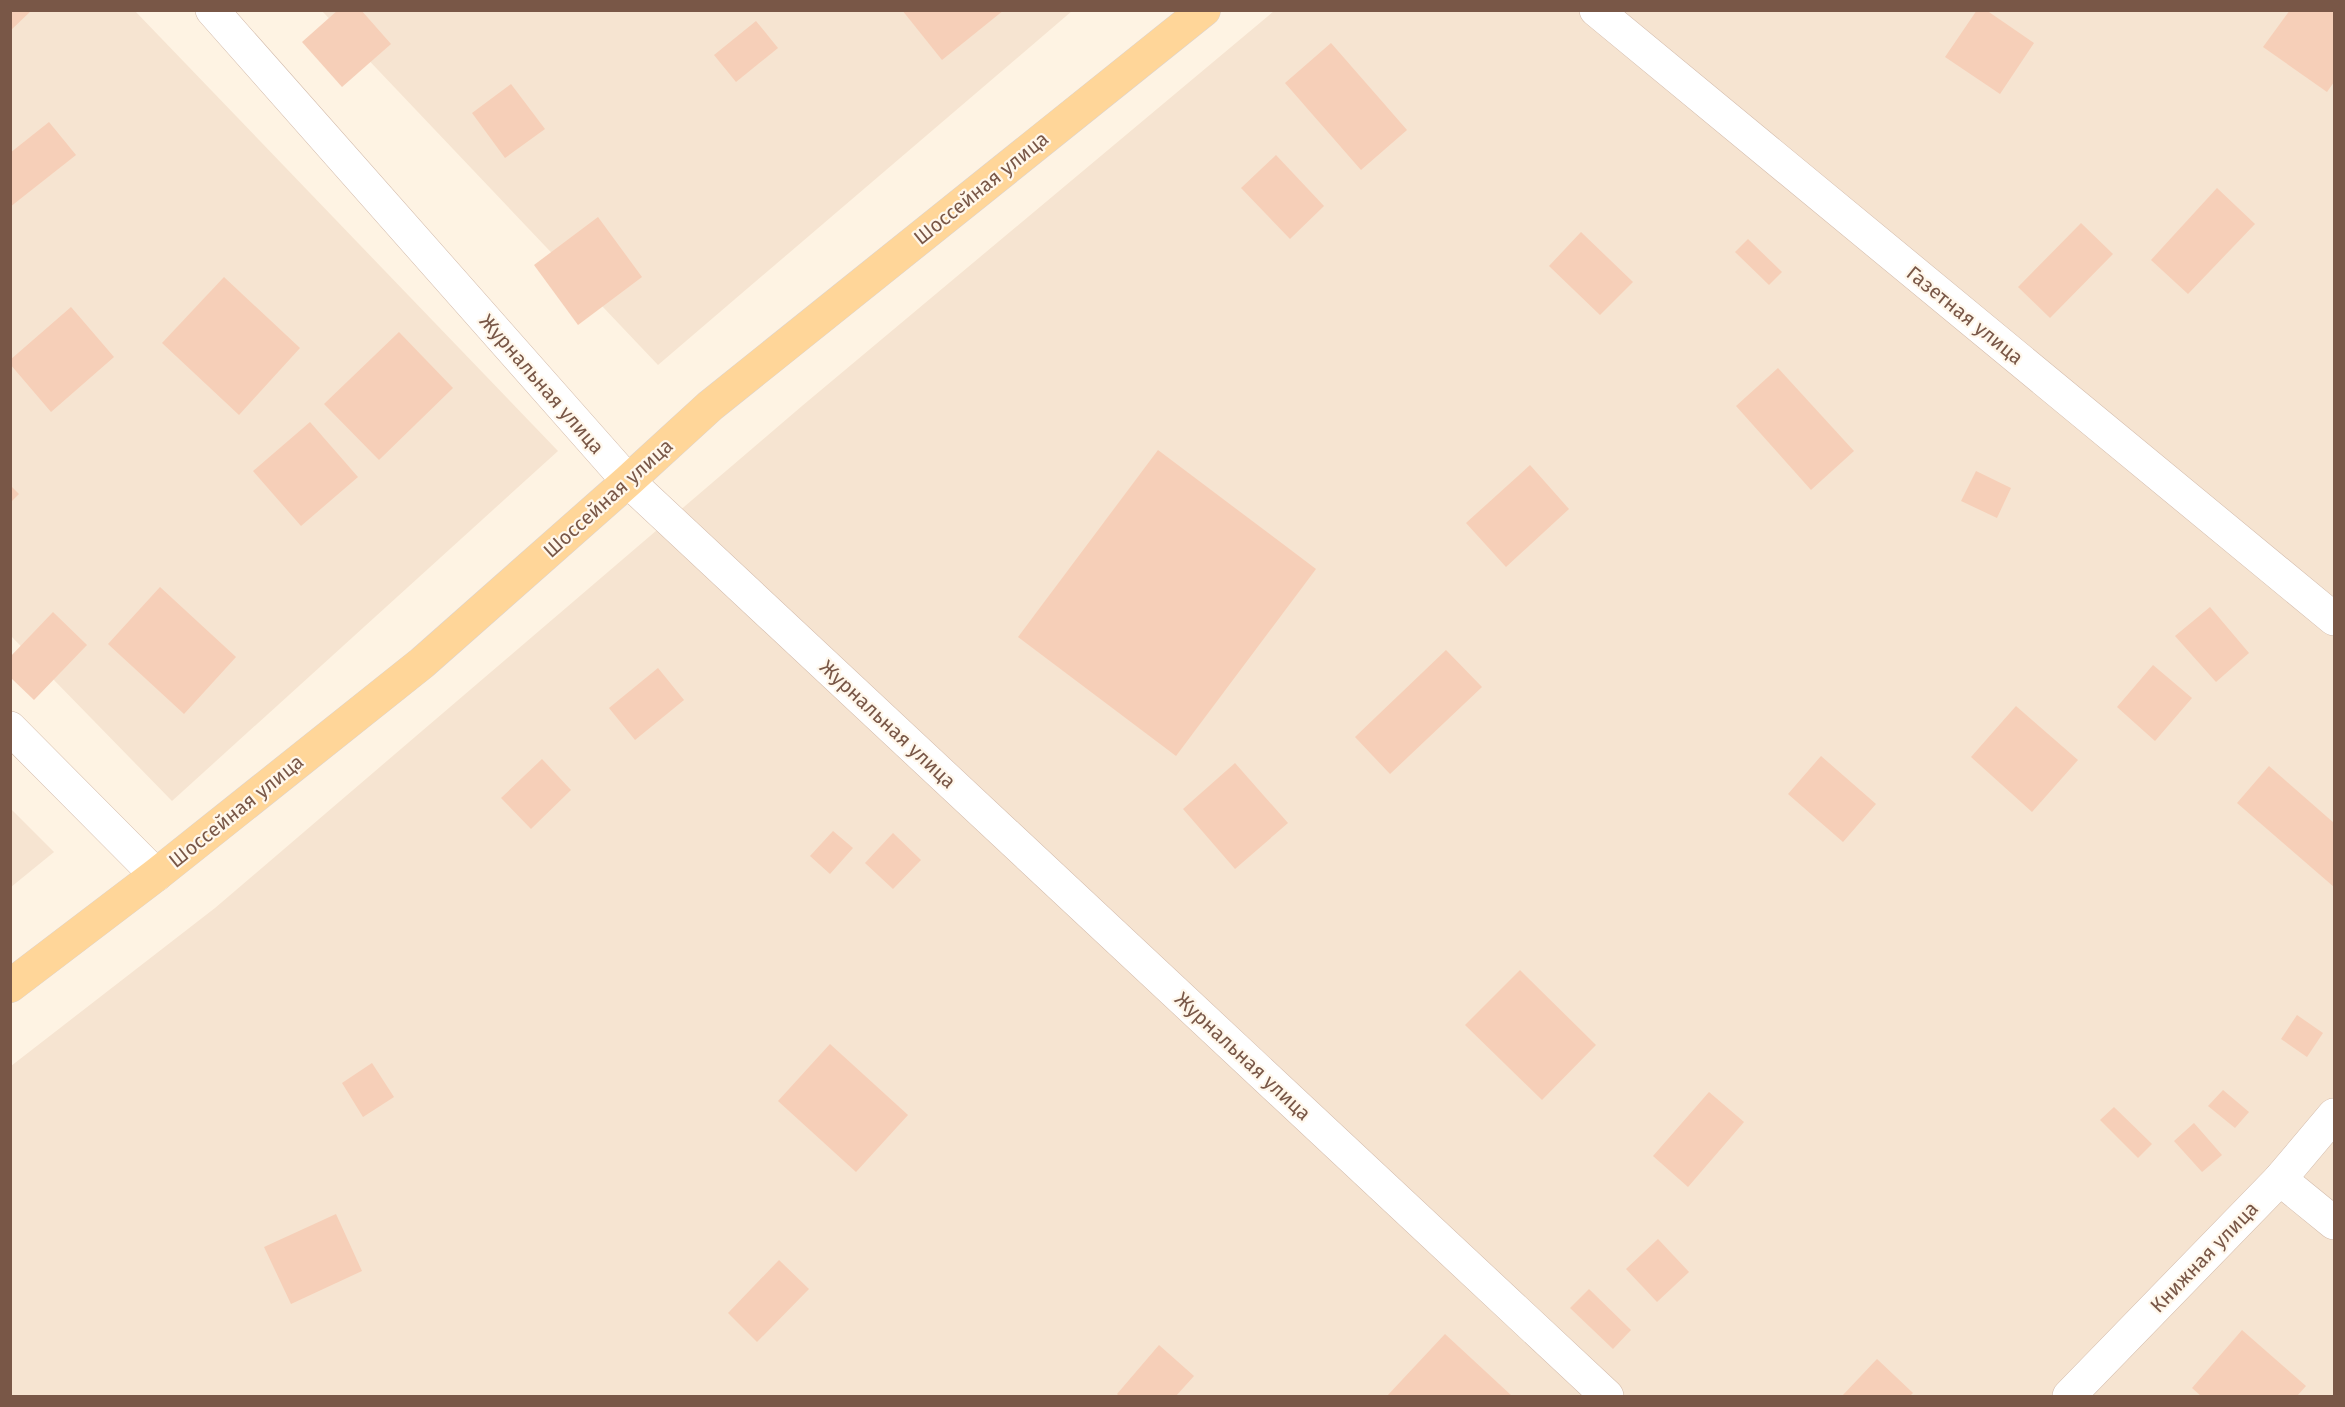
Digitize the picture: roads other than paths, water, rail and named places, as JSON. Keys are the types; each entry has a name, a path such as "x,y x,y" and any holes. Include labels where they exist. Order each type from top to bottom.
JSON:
{"main road":[{"name":"Шоссейная улица","path":"10,986 156,875 422,663 735,385 1204,10"}],"street":[{"name":"Журнальная улица","path":"212,10 628,481 1607,1396"},
{"name":"Газетная улица","path":"1596,10 2334,619"},
{"path":"10,728 156,875"},
{"name":"Книжная улица","path":"2069,1396 2280,1179 2334,1114"},
{"path":"2280,1179 2334,1223"}]}
